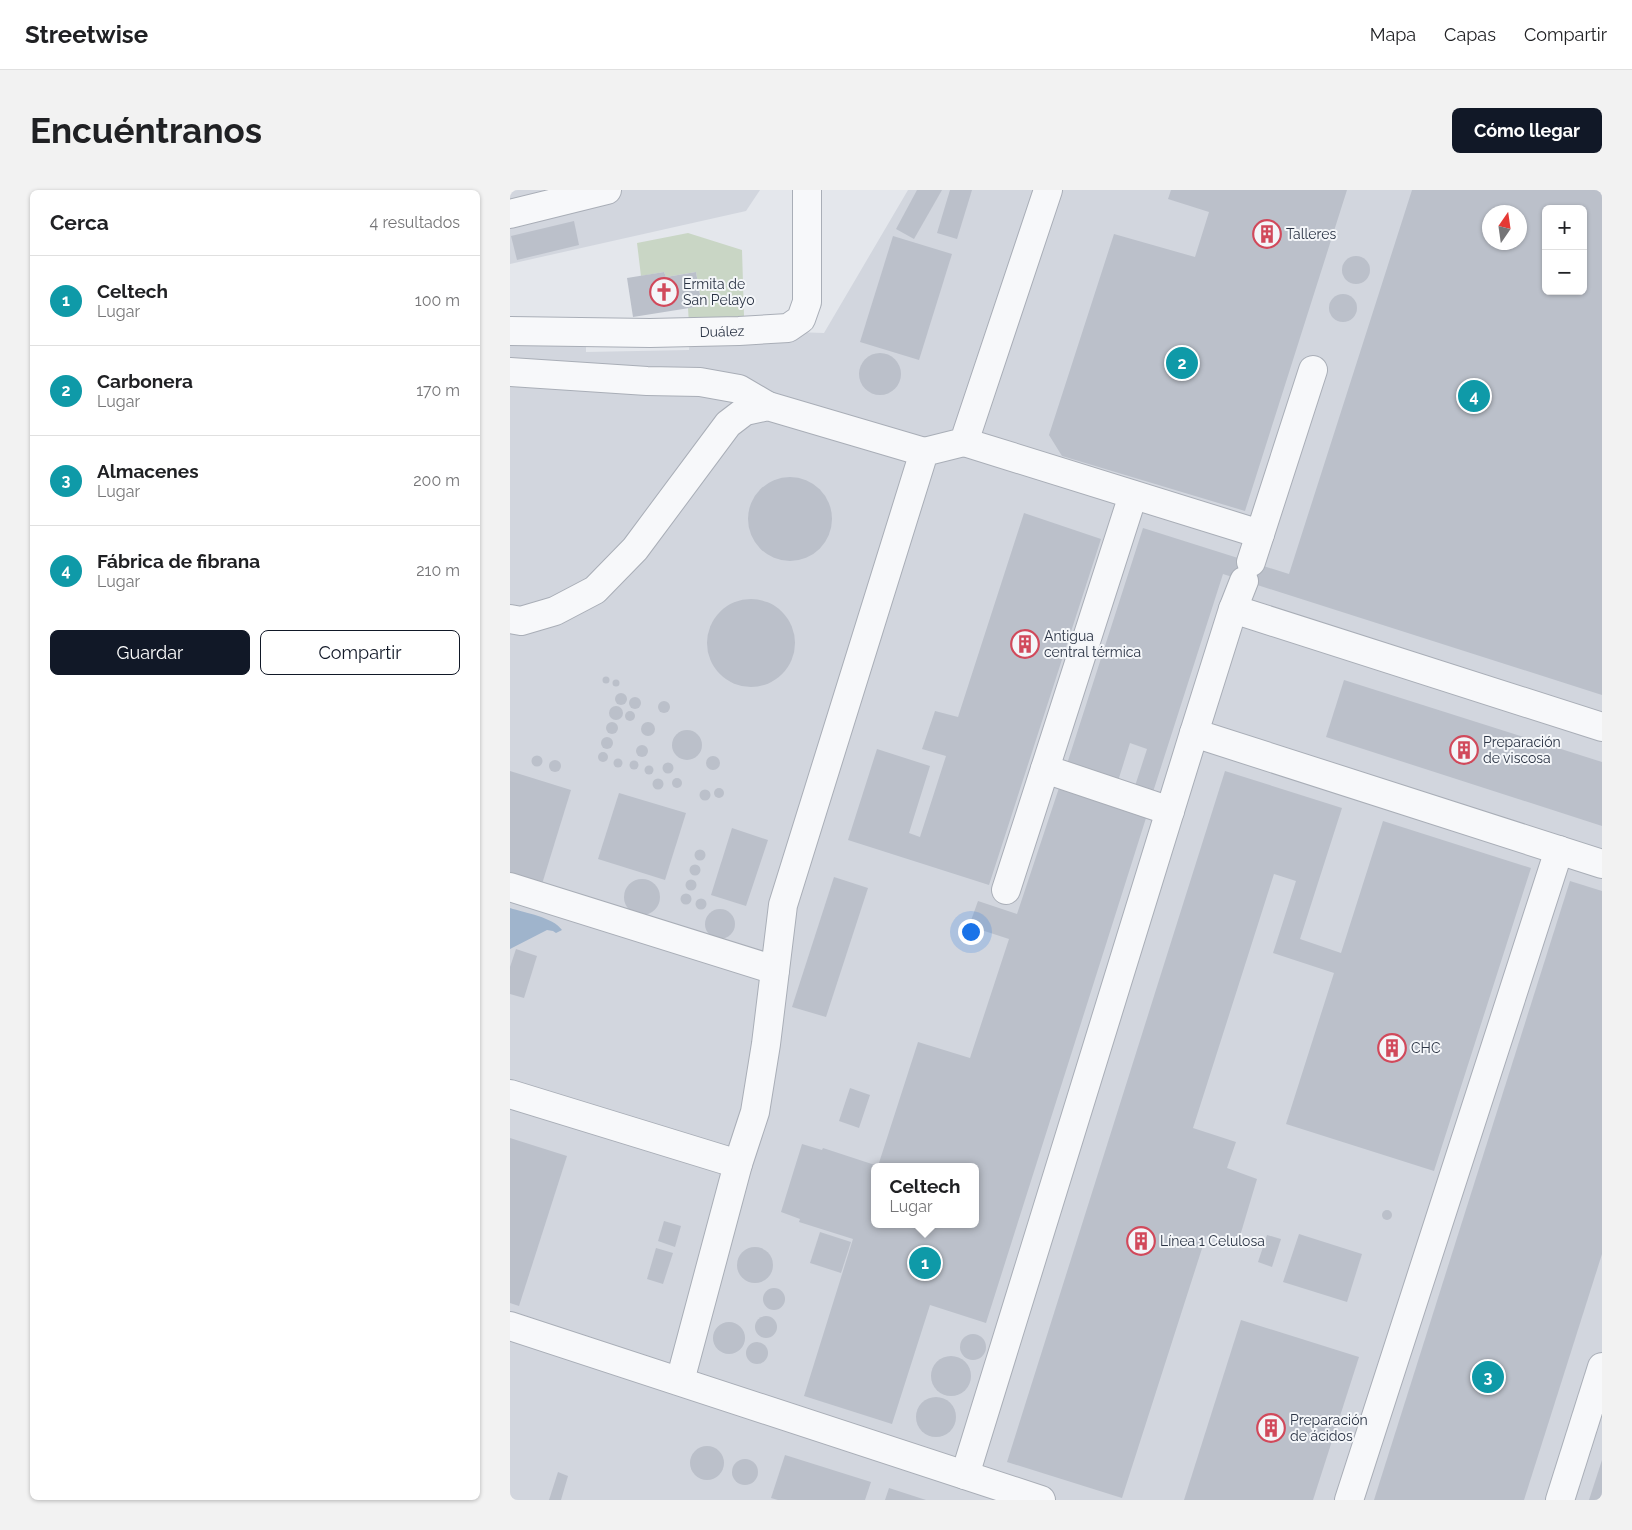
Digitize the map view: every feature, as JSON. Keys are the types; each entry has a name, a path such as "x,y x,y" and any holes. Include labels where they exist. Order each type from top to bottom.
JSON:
{"street":[{"path":"510,214 607,190"},
{"name":"Duález","path":"510,331 650,332 739,331 788,328 801,319 807,302 807,190"},
{"path":"964,442 1048,190"},
{"path":"966,1475 1194,733 1233,609 1260,534 1313,370"},
{"path":"510,372 647,381 700,382 739,389 768,406 924,452 964,442 1260,534"},
{"path":"510,619 521,620 555,611 595,590 635,548 728,424 746,411 768,406"},
{"path":"680,1381 738,1164 755,1112 766,1044 783,905 924,452"},
{"path":"1006,890 1133,495"},
{"path":"1233,609 1602,727"},
{"path":"1194,733 1602,864"},
{"path":"1045,769 1170,811"},
{"path":"1350,1500 1559,850"},
{"path":"510,887 775,970"},
{"path":"510,1094 738,1164"},
{"path":"510,1326 1041,1500"},
{"path":"1560,1500 1602,1367"}],"shaded area":[{"path":"510,190 760,190 746,211 510,264"},
{"path":"908,190 1602,190 1602,1500 510,1500 510,337 586,337 586,352 689,350 690,336 794,332 824,333"}],"green space":[{"path":"688,233 742,250 744,316 742,320 689,324 688,308 702,306 696,272 666,277 664,272 641,276 637,243"}],"water":[{"path":"510,908 546,919 562,930 556,933 547,930 510,949"}],"building":[{"path":"917,190 942,190 914,239 896,229"},
{"path":"950,190 972,190 957,239 937,233"},
{"path":"1171,190 1347,190 1245,511 1062,456 1049,435 1114,234 1195,257 1209,212 1168,199"},
{"path":"1412,190 1602,190 1602,695 1223,574 1153,792 1135,786 1147,749 1130,743 1118,781 1067,764 1143,528 1289,574"},
{"path":"574,221 579,245 517,260 511,236"},
{"path":"893,236 952,254 919,360 860,342"},
{"path":"1356,256 1366,260 1370,270 1366,280 1356,284 1346,280 1342,270 1346,260"},
{"name":"Ermita de San Pelayo","path":"664,272 666,277 696,272 702,306 633,317 627,278"},
{"path":"1343,294 1353,298 1357,308 1353,318 1343,322 1333,318 1329,308 1333,298"},
{"path":"884,353 892,356 898,362 901,374 898,386 892,392 876,395 868,392 862,386 859,370 862,362 868,356"},
{"path":"782,477 798,477 814,484 825,495 832,511 829,535 820,549 814,554 798,561 782,561 766,554 755,543 748,527 748,511 755,495 766,484"},
{"name":"Antigua central térmica","path":"1024,513 1101,539 989,885 848,840 877,749 930,766 909,833 920,837 946,756 922,749 935,711 958,717"},
{"path":"751,599 768,603 782,612 791,626 795,643 791,660 782,674 768,683 751,687 734,683 720,674 711,660 707,643 711,626 720,612 734,603"},
{"path":"606,676 610,680 606,684 602,680"},
{"path":"616,679 620,683 616,687 612,683"},
{"name":"Preparación de viscosa","path":"1344,680 1602,762 1602,826 1326,737"},
{"path":"623,693 626,694 626,704 619,705 616,704 615,697 616,694"},
{"path":"633,697 637,697 641,703 637,709 633,709 629,705 629,701"},
{"path":"664,701 670,707 664,713 658,707"},
{"path":"616,706 621,708 623,713 621,718 616,720 611,718 609,713 611,708"},
{"path":"630,711 635,716 630,721 625,716"},
{"path":"610,722 614,722 618,728 614,734 610,734 606,730 606,726"},
{"path":"648,722 653,724 655,729 653,734 648,736 643,734 641,729 643,724"},
{"path":"687,730 698,734 702,745 698,756 687,760 676,756 672,745 676,734"},
{"path":"605,737 609,737 613,743 609,749 605,749 601,745 601,741"},
{"path":"640,745 644,745 648,751 644,757 640,757 636,753 636,749"},
{"path":"601,752 605,752 608,757 607,761 601,762 598,759 598,755"},
{"path":"537,755 543,761 537,767 531,761"},
{"path":"710,756 716,756 720,763 716,770 710,770 706,766 706,760"},
{"path":"618,758 623,763 618,768 613,763"},
{"path":"553,760 557,760 561,766 557,772 553,772 549,768 549,764"},
{"path":"634,760 639,765 634,770 629,765"},
{"path":"668,762 674,768 668,774 662,768"},
{"path":"649,765 654,770 649,775 644,770"},
{"path":"510,771 571,790 542,884 510,874"},
{"path":"1225,771 1342,808 1300,939 1341,953 1383,821 1531,868 1434,1171 1286,1124 1334,973 1273,953 1296,881 1274,874 1193,1128 1236,1142 1227,1168 1257,1179 1237,1246 1206,1236 1122,1498 1007,1462"},
{"path":"675,778 679,778 682,783 681,787 675,788 672,785 672,781"},
{"path":"656,779 660,779 663,784 662,788 656,789 653,786 653,782"},
{"path":"717,788 721,788 724,793 723,797 717,798 714,795 714,791"},
{"path":"1059,788 1146,818 986,1323 930,1305 892,1424 804,1396 853,1239 799,1222 800,1219 781,1212 802,1144 822,1150 823,1148 871,1164 871,1228 979,1228 979,1163 879,1163 918,1042 970,1058 1009,939 969,926 978,901 1017,914"},
{"path":"703,790 707,790 710,795 709,799 703,800 700,797 700,793"},
{"path":"619,793 686,813 665,880 598,859"},
{"path":"732,828 768,840 746,906 711,895"},
{"path":"700,849 706,855 700,861 694,855"},
{"path":"695,864 701,870 695,876 689,870"},
{"path":"834,877 868,888 826,1017 792,1007"},
{"path":"642,879 649,880 655,884 659,890 659,904 655,910 649,914 642,915 635,914 629,910 625,904 624,897 625,890 629,884 635,880"},
{"path":"691,879 697,885 691,891 685,885"},
{"path":"1570,881 1602,891 1602,1254 1524,1500 1374,1500"},
{"path":"686,893 692,899 686,905 680,899"},
{"path":"701,898 707,904 701,910 695,904"},
{"path":"720,909 731,913 735,924 731,935 720,939 709,935 705,924 709,913"},
{"path":"516,949 537,956 524,998 510,994 510,967"},
{"path":"850,1088 870,1095 859,1128 839,1121"},
{"path":"510,1138 567,1156 519,1306 510,1303"},
{"path":"1385,1210 1389,1210 1392,1215 1391,1219 1385,1220 1382,1217 1382,1213"},
{"path":"664,1221 681,1226 675,1247 658,1241"},
{"path":"820,1232 851,1242 841,1273 810,1263"},
{"path":"1299,1234 1362,1254 1347,1302 1283,1282"},
{"path":"1267,1235 1281,1239 1272,1267 1258,1262"},
{"path":"755,1247 762,1248 768,1252 772,1258 772,1272 768,1278 762,1282 755,1283 748,1282 742,1278 738,1272 737,1265 738,1258 742,1252 748,1248"},
{"path":"656,1248 673,1253 663,1284 647,1279"},
{"path":"774,1288 782,1291 785,1299 782,1307 774,1310 766,1307 763,1299 766,1291"},
{"path":"766,1316 774,1319 777,1327 774,1335 766,1338 758,1335 755,1327 758,1319"},
{"name":"Preparación de ácidos","path":"1241,1320 1359,1357 1313,1500 1184,1500"},
{"path":"729,1322 735,1323 740,1327 744,1332 744,1344 740,1349 735,1353 729,1354 723,1353 718,1349 714,1344 713,1338 714,1332 718,1327 723,1323"},
{"path":"973,1334 982,1338 986,1347 982,1356 973,1360 964,1356 960,1347 964,1338"},
{"path":"757,1342 765,1345 768,1353 765,1361 757,1364 749,1361 746,1353 749,1345"},
{"path":"955,1356 962,1359 968,1365 971,1376 970,1384 962,1393 955,1396 947,1396 940,1393 932,1384 931,1372 934,1365 943,1357"},
{"path":"936,1397 950,1403 956,1417 950,1431 936,1437 922,1431 916,1417 922,1403"},
{"path":"707,1446 714,1447 719,1451 723,1456 723,1470 719,1475 714,1479 707,1480 700,1479 695,1475 691,1470 690,1463 691,1456 695,1451 700,1447"},
{"path":"785,1455 871,1482 865,1500 778,1500 771,1498"},
{"path":"745,1459 754,1463 758,1472 754,1481 745,1485 736,1481 732,1472 736,1463"},
{"path":"1602,1460 1602,1500 1589,1500"},
{"path":"558,1472 568,1476 561,1500 549,1500"},
{"path":"889,1488 926,1500 885,1500"}],"place":[{"name":"Talleres","path":"1267,234"},
{"name":"Ermita de San Pelayo","path":"664,292"},
{"name":"Carbonera","path":"1182,363"},
{"name":"Fábrica de fibrana","path":"1474,396"},
{"name":"Antigua central térmica","path":"1025,644"},
{"name":"Preparación de viscosa","path":"1464,750"},
{"name":"CHC","path":"1392,1048"},
{"name":"Línea 1 Celulosa","path":"1141,1241"},
{"name":"Celtech","path":"925,1263"},
{"name":"Almacenes","path":"1488,1377"},
{"name":"Preparación de ácidos","path":"1271,1428"}]}
